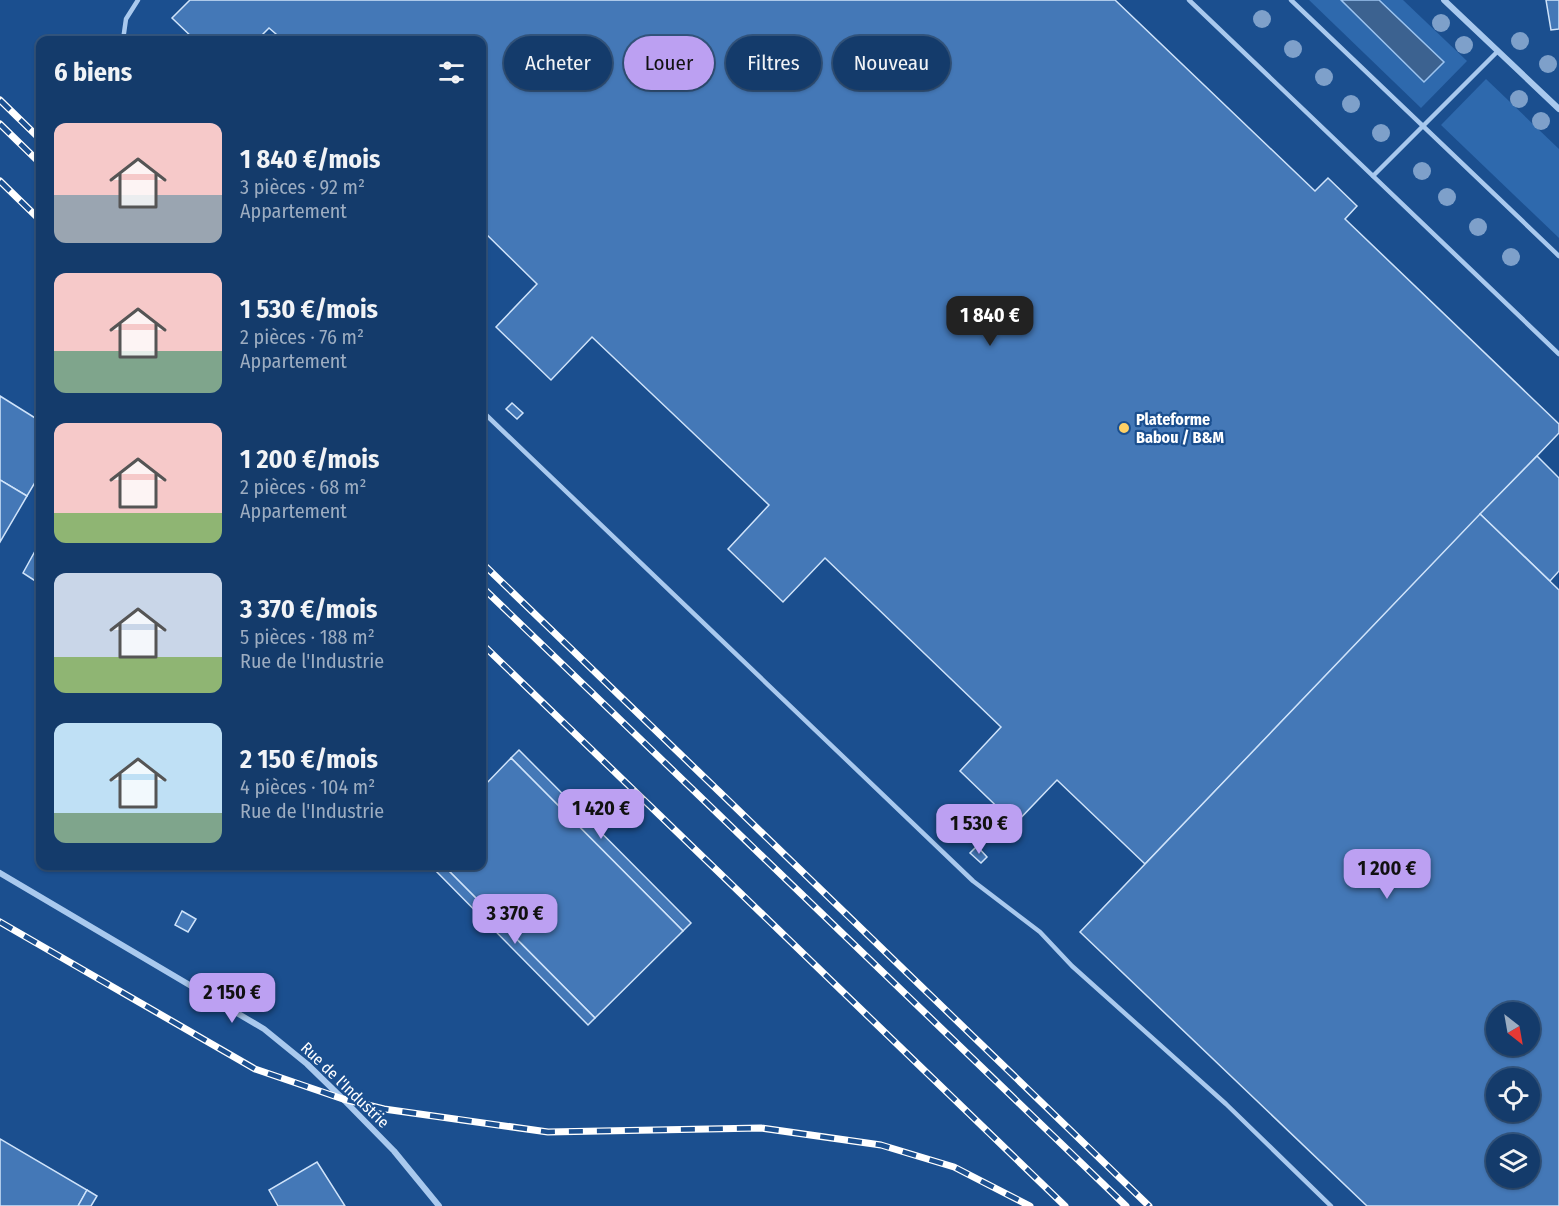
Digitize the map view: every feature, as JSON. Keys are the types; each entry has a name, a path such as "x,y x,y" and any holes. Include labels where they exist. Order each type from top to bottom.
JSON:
{"street":[{"path":"1444,0 1559,109"},
{"name":"Rue de l'Industrie","path":"0,873 264,1029 307,1064 343,1099 394,1151 439,1206"}],"lane":[{"path":"124,36 126,19 138,0"},
{"path":"1189,0 1559,354"},
{"path":"1291,0 1559,256"},
{"path":"1373,176 1498,51"},
{"path":"486,415 973,881 1041,932 1072,966 1226,1104 1331,1206"}],"shaded area":[{"path":"1309,0 1403,0 1467,61 1421,108"},
{"path":"1341,0 1379,0 1444,62 1424,82"},
{"path":"1486,79 1559,149 1559,238 1441,125"}],"building":[{"name":"Plateforme Babou / B&M","path":"190,0 1115,0 1315,191 1328,178 1357,206 1345,219 1559,424 1559,433 1145,864 1057,780 1015,824 960,771 1001,727 825,558 783,602 728,549 769,505 592,337 551,380 496,327 537,284 486,234 486,36 278,36 269,28 261,36 191,36 172,18"},
{"path":"1546,0 1559,0 1559,29 1551,30"},
{"path":"0,396 36,418 36,481 27,496 0,480"},
{"path":"512,403 523,413 517,419 506,409"},
{"path":"1537,456 1559,478 1559,571 1550,581 1480,514"},
{"path":"0,480 27,496 0,542"},
{"path":"1480,514 1559,590 1559,1206 1367,1206 1080,932"},
{"path":"36,549 36,581 23,573"},
{"path":"519,750 691,923 683,931 511,758"},
{"path":"511,758 683,931 595,1018 448,870 486,870 486,784"},
{"path":"977,846 987,857 981,863 970,853"},
{"path":"435,870 448,870 595,1018 588,1025"},
{"path":"182,911 196,919 188,932 175,925"},
{"path":"0,1139 87,1190 78,1206 0,1206"},
{"path":"317,1162 345,1206 278,1206 269,1190"},
{"path":"87,1190 97,1196 91,1206 78,1206"}],"railway":[{"path":"0,100 36,135"},
{"path":"0,124 36,159"},
{"path":"0,181 36,216"},
{"path":"486,567 1149,1206"},
{"path":"486,591 1126,1206"},
{"path":"486,648 1065,1206"},
{"path":"0,922 255,1069 343,1099 384,1109 548,1132 761,1128 881,1145 954,1167 1030,1206"}],"place":[{"name":"Plateforme Babou / B&M","path":"1124,428"}]}
